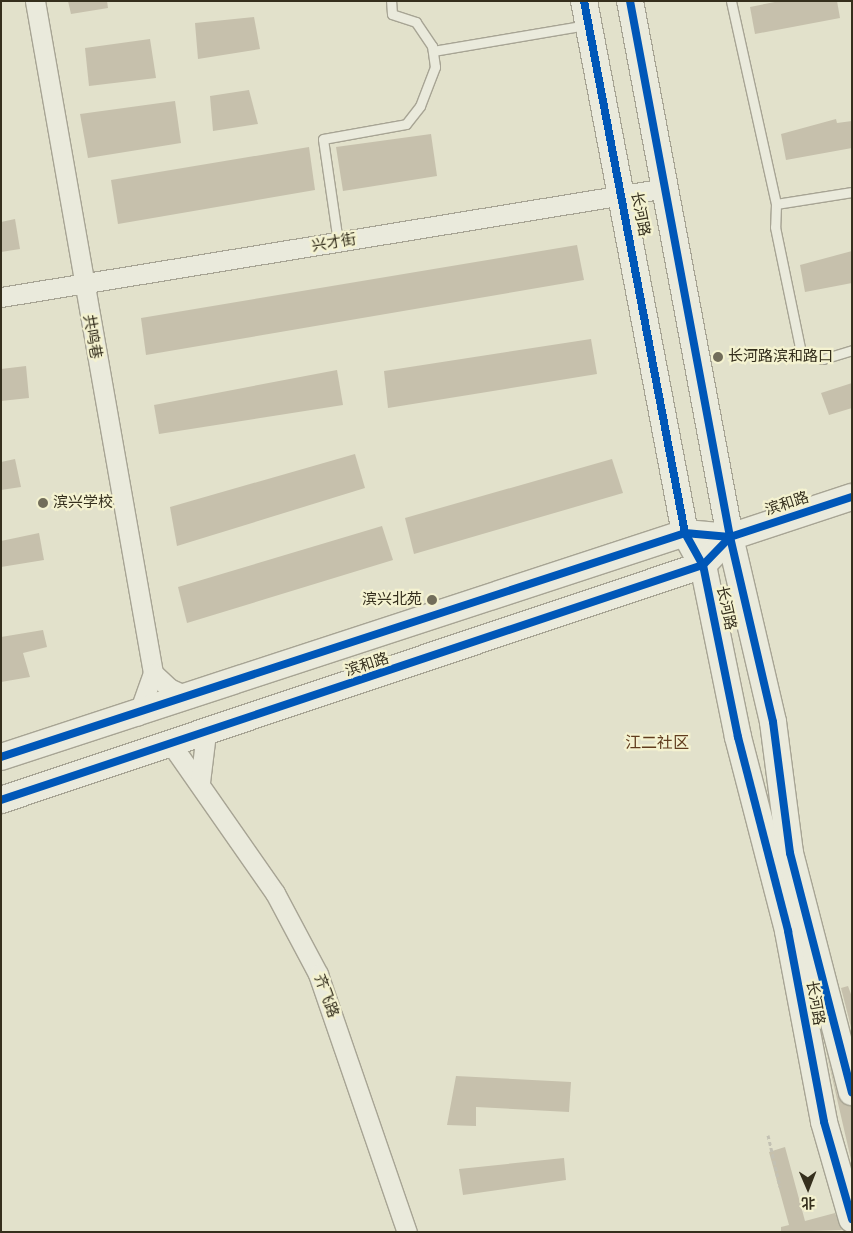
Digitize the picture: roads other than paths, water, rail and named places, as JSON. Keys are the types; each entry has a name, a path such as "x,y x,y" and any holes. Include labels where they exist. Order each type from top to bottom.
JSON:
{"main road":[{"name":"长河路","path":"630,1 730,537 773,722 790,853 852,1092"},
{"name":"长河路","path":"586,13 623,198 685,533 703,565 738,737 788,930 824,1122 852,1219"},
{"name":"滨和路","path":"1,757 190,698 685,533 730,537 852,497"},
{"name":"滨和路","path":"1,800 206,733 703,565 730,537"}],"street":[{"name":"共鸣巷","path":"35,1 82,283 154,673"},
{"name":"兴才街","path":"1,297 623,198 666,188"},
{"path":"138,715 154,673 169,688 190,698"},
{"path":"200,782 206,733"},
{"name":"齐飞路","path":"171,744 200,782 275,893 318,974 407,1232"}],"lane":[{"path":"338,242 323,139 406,124 429,88 435,67 433,51 416,22 392,14 391,1"},
{"path":"731,1 776,204 774,227 801,352 823,359 852,350"},
{"path":"433,51 586,13"},
{"path":"776,204 852,192"}],"place":[{"name":"长河路滨和路口","path":"718,357"},
{"name":"滨兴学校","path":"43,503"},
{"name":"滨兴北苑","path":"432,600"}],"district":[{"name":"江二社区","path":"657,743"}]}
